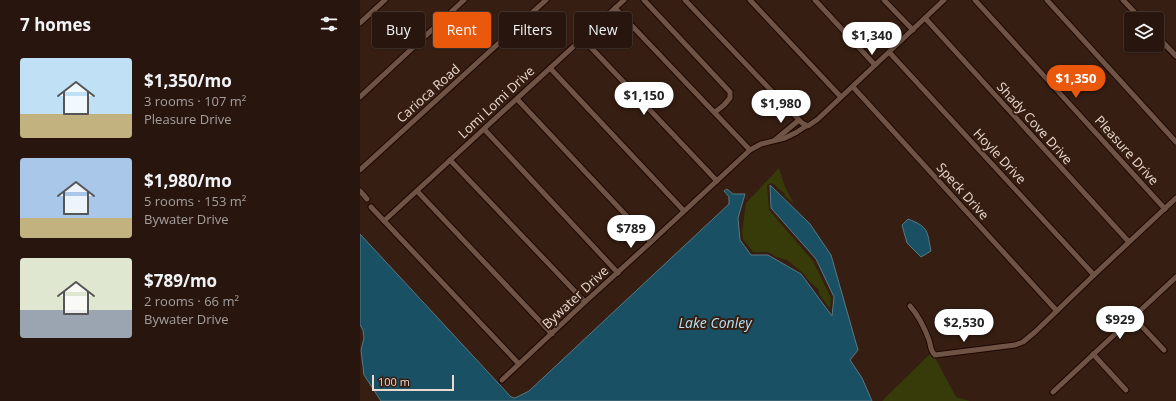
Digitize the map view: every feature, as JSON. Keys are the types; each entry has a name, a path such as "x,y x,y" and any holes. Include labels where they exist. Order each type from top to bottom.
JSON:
{"street":[{"path":"360,23 386,0"},
{"path":"360,97 464,0"},
{"name":"Carioca Road","path":"360,170 546,0"},
{"name":"Lomi Lomi Drive","path":"611,12 624,0"},
{"path":"644,0 730,92 730,98 724,106 715,112"},
{"path":"685,0 806,126"},
{"path":"750,0 841,97"},
{"path":"815,0 875,65"},
{"path":"884,0 913,30"},
{"name":"Bywater Drive","path":"502,380 750,150 761,144 785,138 798,132 806,126 811,125 944,0"},
{"name":"Pleasure Drive","path":"975,0 1165,209"},
{"path":"1047,0 1176,142"},
{"path":"1123,0 1134,12"},
{"path":"615,8 750,150"},
{"name":"Shady Cove Drive","path":"925,18 1129,242"},
{"path":"1164,43 1176,56"},
{"name":"Lomi Lomi Drive","path":"384,221 574,46"},
{"path":"591,48 717,181"},
{"name":"Hoyle Drive","path":"889,52 1094,275"},
{"path":"550,68 684,211"},
{"name":"Speck Drive","path":"852,86 1057,311"},
{"path":"517,98 651,242"},
{"name":"Bywater Drive","path":"774,140 799,120"},
{"path":"484,129 618,272"},
{"path":"450,160 585,302"},
{"path":"417,190 552,334"},
{"path":"360,191 366,199"},
{"path":"910,306 923,327 929,340 932,352 935,355 1015,345 1023,342 1042,326 1176,198"},
{"path":"371,207 519,364"},
{"path":"1053,392 1133,317 1175,281"},
{"path":"1133,317 1164,350"},
{"path":"1093,354 1126,390"}],"shaded area":[{"path":"779,168 785,187 794,204 772,183 767,185 769,210 813,261 831,298 830,309 819,294 819,290 803,273 787,260 776,257 768,252 753,252 743,239 742,233 746,203"},
{"path":"932,352 956,397 970,401 882,401"}],"water":[{"name":"Lake Conley","path":"770,185 810,224 831,255 858,350 850,360 862,378 872,401 381,401 364,375 361,350 364,338 363,330 360,325 360,234 511,397 515,398 529,391 729,204 729,197 724,191 727,189 733,194 745,194 738,218 740,240 751,255 768,255 801,274 832,316 834,297 816,259 771,208"},
{"path":"908,219 923,227 928,234 931,251 921,257 907,243 902,225"}]}
